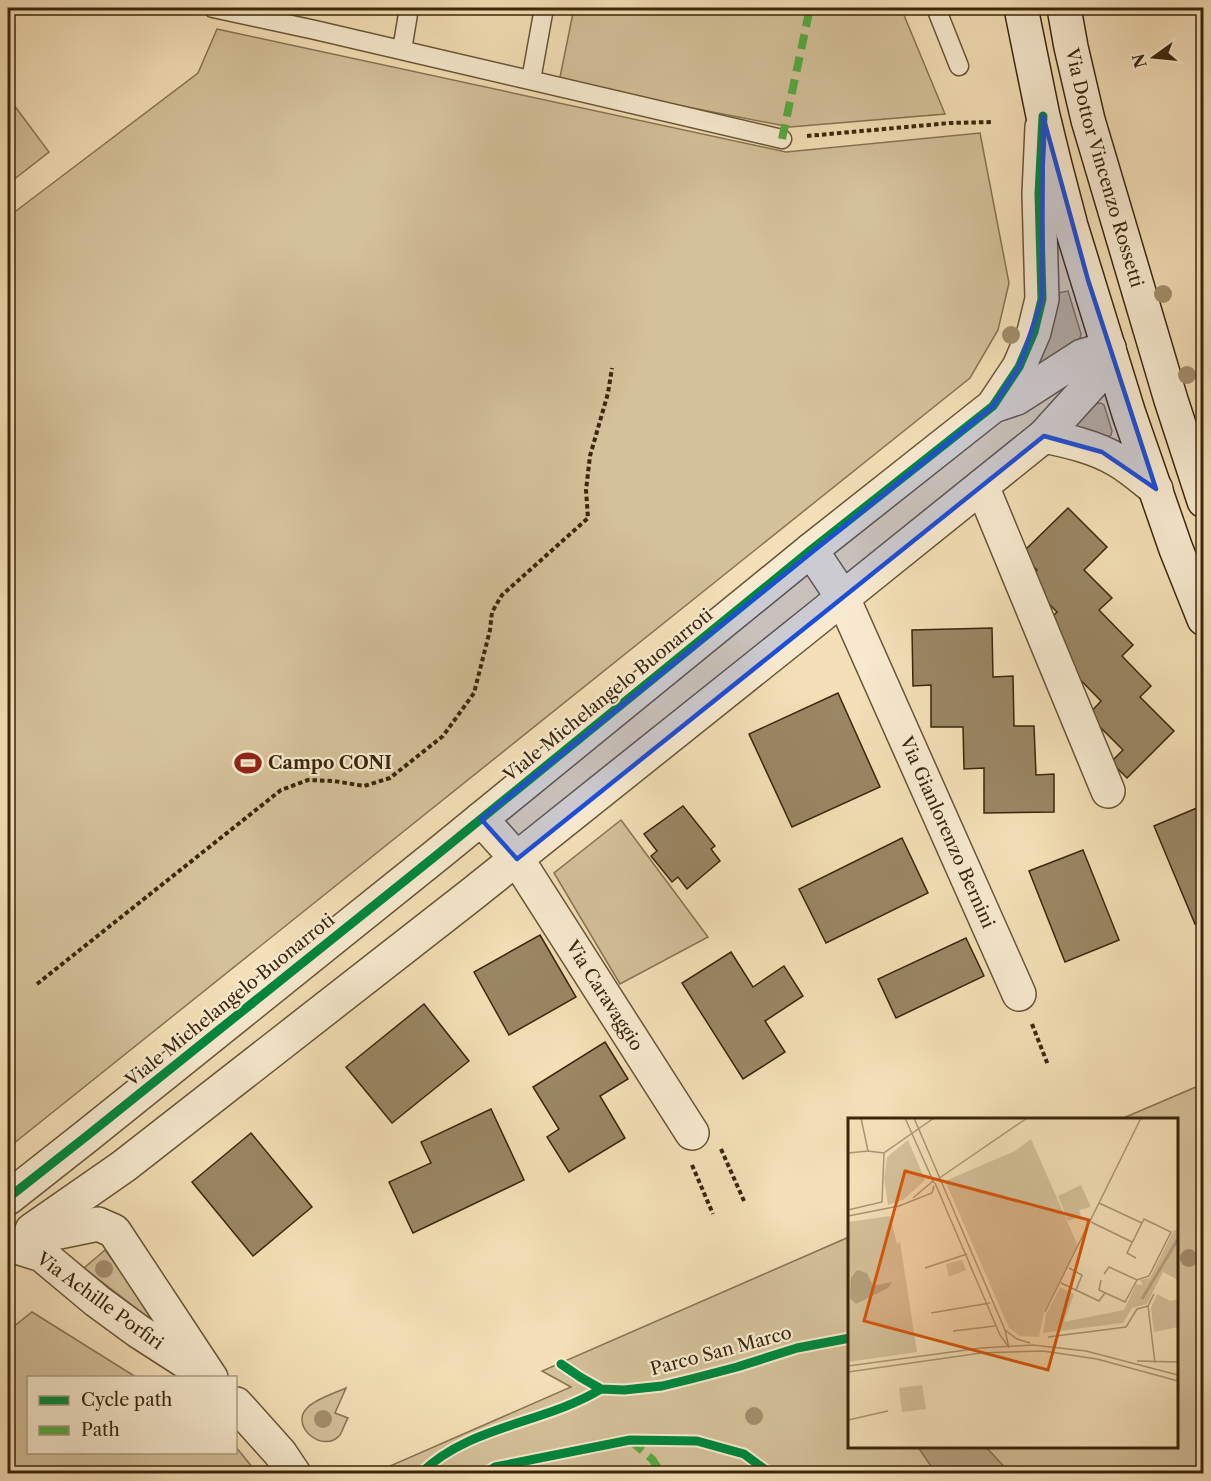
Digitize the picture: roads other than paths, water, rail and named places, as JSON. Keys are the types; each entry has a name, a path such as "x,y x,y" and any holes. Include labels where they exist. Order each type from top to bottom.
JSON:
{"street":[{"path":"1021,8 1054,165 1071,226 1130,414 1176,549 1203,619"},
{"name":"Via Dottor Vincenzo Rossetti","path":"1064,8 1088,120 1203,501"},
{"name":"Viale Michelangelo Buonarroti","path":"8,1198 481,819 811,550 993,406 1019,367 1034,332 1042,300 1039,194 1043,116"},
{"path":"19,1245 124,1166 517,859 1044,436 1101,373 1109,348 1149,326"},
{"name":"Viale Michelangelo Buonarroti","path":"993,406 1017,398 1082,356 1109,348"},
{"path":"1044,436 1102,452 1116,459 1156,489"},
{"path":"982,486 1108,791"},
{"path":"811,550 843,598"},
{"name":"Via Gianlorenzo Bernini","path":"843,598 1019,994"},
{"path":"481,819 517,859"},
{"name":"Via Caravaggio","path":"517,859 692,1133"},
{"path":"8,1203 18,1205 24,1210 31,1223 19,1245"},
{"name":"Via Achille Porfiri","path":"19,1245 54,1233 98,1224 114,1231 209,1376"},
{"name":"Via Achille Porfiri","path":"19,1245 42,1255 121,1319 208,1376"},
{"path":"237,1405 280,1453 294,1473"}],"lane":[{"path":"213,8 782,138"},
{"path":"402,50 410,8"},
{"path":"531,80 544,8"},
{"path":"936,8 959,66"}],"place":[{"name":"Campo CONI","path":"248,763"}]}
